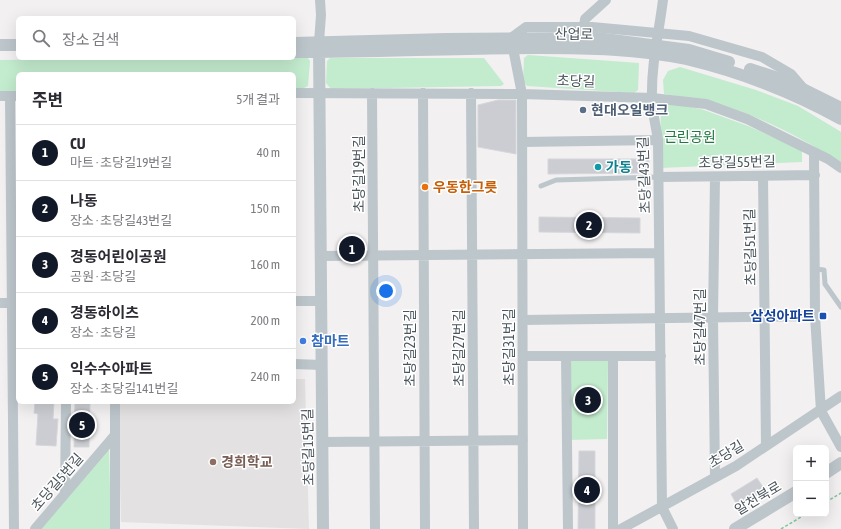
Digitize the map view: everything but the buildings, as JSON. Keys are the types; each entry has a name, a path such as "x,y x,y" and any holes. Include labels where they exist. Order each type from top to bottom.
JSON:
{"street":[{"path":"319,47 321,15 320,0"},
{"path":"584,27 585,19 606,0"},
{"name":"초당길43번길","path":"662,507 659,177 658,140 652,98 655,49 663,0"},
{"path":"512,43 526,27 584,27 658,32 689,36 762,57 791,74 804,90"},
{"name":"산업로","path":"296,52 319,47 512,43 597,38 655,49 685,59 729,70 789,92 841,119"},
{"name":"산업로","path":"296,43 319,47"},
{"name":"초당길31번길","path":"512,43 522,94 523,529"},
{"path":"0,45 16,45"},
{"name":"초당길15번길","path":"319,47 323,529"},
{"name":"산업로","path":"655,49 689,50 729,62 787,81 841,108"},
{"path":"0,53 16,52"},
{"name":"초당길","path":"296,93 522,94 652,98 706,104 747,119 814,152 841,168"},
{"name":"초당길19번길","path":"372,93 374,529"},
{"name":"초당길23번길","path":"423,93 425,529"},
{"name":"초당길27번길","path":"471,93 474,529"},
{"path":"9,96 15,303 14,529"},
{"path":"522,142 658,140"},
{"path":"814,152 815,316 821,411 841,447"},
{"name":"초당길55번길","path":"659,177 815,175"},
{"name":"초당길51번길","path":"763,176 766,446"},
{"name":"초당길47번길","path":"714,177 713,318 715,477"},
{"path":"321,256 659,252"},
{"path":"296,301 321,301"},
{"path":"0,303 15,303"},
{"path":"523,320 815,316"},
{"path":"523,356 660,356"},
{"path":"566,356 568,529"},
{"path":"613,356 613,529"},
{"path":"296,364 322,365"},
{"name":"초당길","path":"621,529 715,477 821,411 841,396"},
{"path":"65,494 66,404"},
{"path":"115,404 115,529"},
{"name":"초당길5번길","path":"35,529 115,435"},
{"path":"322,442 523,440"},
{"path":"829,471 841,463"},
{"name":"알천북로","path":"735,529 793,494"},
{"path":"662,507 674,529"}],"lane":[{"path":"541,186 556,180 659,177"},
{"path":"815,269 824,270 825,284 841,307"}],"path":[{"path":"829,500 841,493"},
{"path":"781,529 801,517"}],"shaded area":[{"name":"경희학교","path":"296,379 305,379 309,529 121,522 118,404 296,404"}],"green space":[{"path":"528,55 639,63 638,90 634,93 527,86 523,81 524,58"},
{"path":"296,57 307,57 310,61 308,86 304,88 296,88 296,72 16,72 16,91 0,91 0,60 296,60"},
{"path":"330,58 484,58 504,84 501,86 331,89 326,83 327,61"},
{"path":"680,67 756,90 798,106 838,130 841,132 841,164 798,137 750,115 711,102 664,94 663,80 668,71"},
{"name":"근린공원","path":"661,100 704,110 748,126 802,150 802,162 660,168"},
{"path":"568,361 608,361 607,439 568,440"},
{"path":"109,448 111,529 38,529"}],"place":[{"name":"현대오일뱅크","path":"583,110"},
{"name":"가동","path":"598,167"},
{"name":"우동한그릇","path":"425,187"},
{"name":"나동","path":"589,225"},
{"name":"CU","path":"352,249"},
{"name":"삼성아파트","path":"823,316"},
{"name":"참마트","path":"303,341"},
{"name":"경동어린이공원","path":"588,400"},
{"name":"익수수아파트","path":"82,425"},
{"name":"경희학교","path":"213,462"},
{"name":"경동하이츠","path":"587,490"}]}
